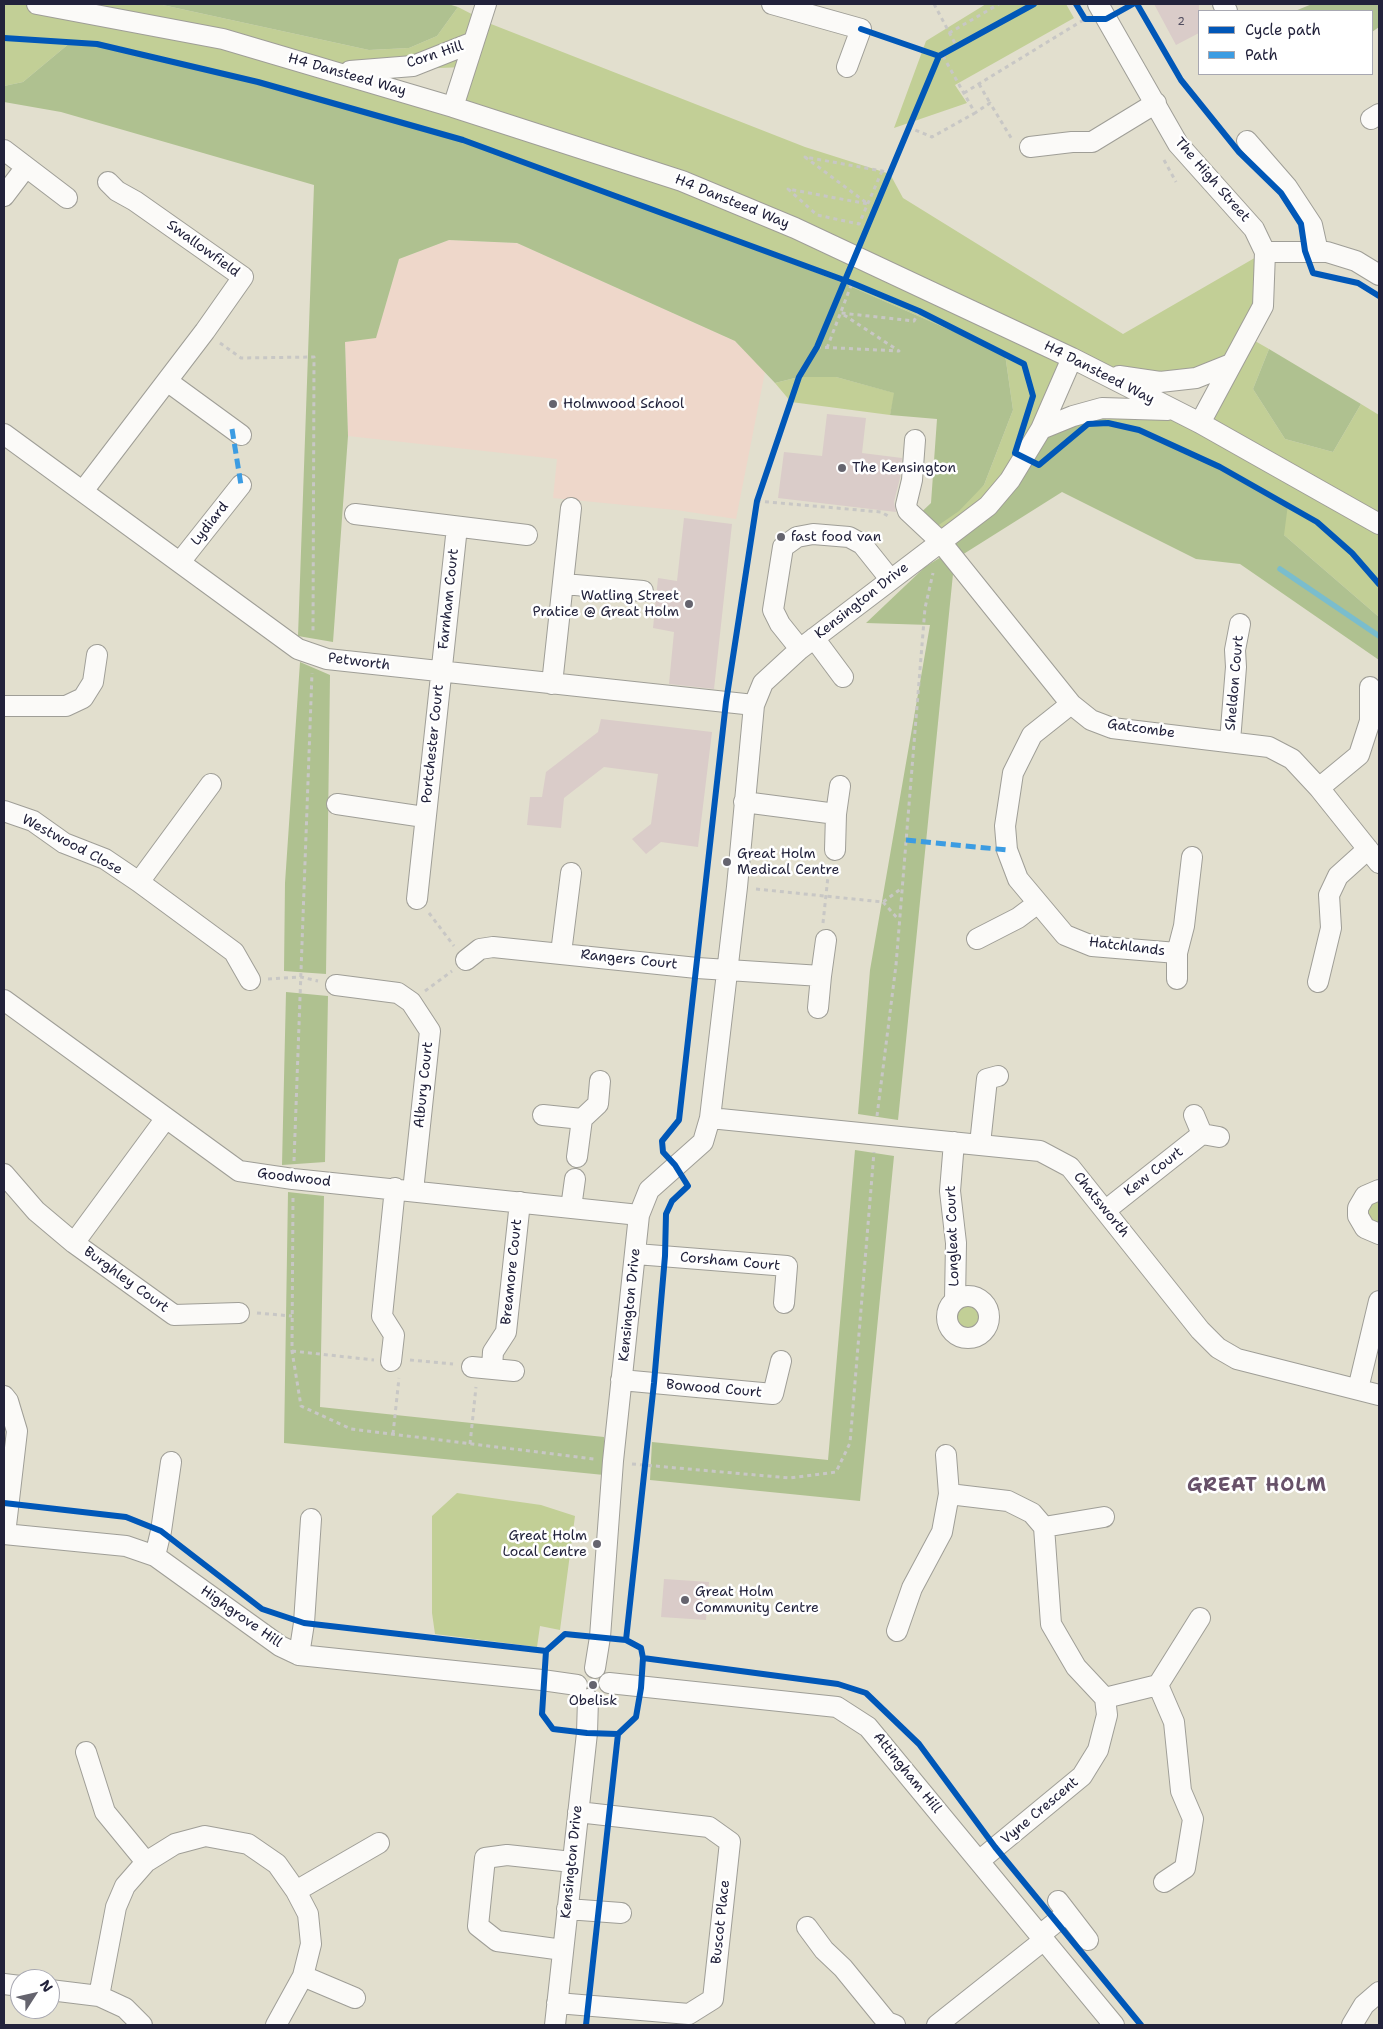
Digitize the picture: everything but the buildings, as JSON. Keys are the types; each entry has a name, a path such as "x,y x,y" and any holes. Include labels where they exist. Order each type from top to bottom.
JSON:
{"street":[{"name":"H4 Dansteed Way","path":"37,4 223,39 340,72 682,181 795,228 1072,358 1200,423 1379,524"},
{"name":"Corn Hill","path":"453,107 486,4"},
{"path":"772,4 861,29 847,67"},
{"name":"The High Street","path":"1095,11 1156,103 1178,144 1254,229 1265,252 1263,306 1200,423"},
{"name":"Corn Hill","path":"340,72 413,66 472,43"},
{"path":"1030,147 1072,142 1092,142 1156,103"},
{"path":"1247,141 1287,187 1312,225 1318,252"},
{"path":"4,150 67,198"},
{"path":"4,196 26,167"},
{"name":"Swallowfield","path":"83,491 168,381 243,277 135,201 117,191 108,182"},
{"path":"1265,252 1327,252 1356,261 1379,276"},
{"name":"Kensington Drive","path":"595,1668 600,1637 613,1461 639,1215 648,1190 704,1142 710,1118 737,887 754,705 763,683 807,643 988,506 1010,480 1041,429 1072,358"},
{"path":"1102,373 1160,382 1196,378 1231,364"},
{"path":"168,381 241,436"},
{"path":"1041,429 1073,416 1102,408 1172,410"},
{"name":"Petworth","path":"4,434 298,649 327,659 754,705"},
{"name":"Gatcombe","path":"915,440 912,480 906,505 908,511 940,541 1070,704 1091,720 1112,728 1269,747 1292,759 1319,788 1374,856"},
{"name":"Lydiard","path":"180,562 241,485"},
{"path":"552,684 571,508"},
{"path":"355,514 526,535"},
{"name":"Farnham Court","path":"441,670 457,527"},
{"path":"844,677 807,643 780,624 773,610 783,547 798,537 813,534 849,537 862,544 890,579"},
{"path":"564,584 643,591"},
{"name":"Sheldon Court","path":"1230,741 1236,667 1235,650 1240,624"},
{"path":"4,706 66,706 83,698 92,682 97,655"},
{"name":"Portchester Court","path":"417,899 424,817 441,670"},
{"path":"1319,788 1359,755 1370,721 1370,687"},
{"name":"Hatchlands","path":"1070,704 1032,735 1013,773 1005,826 1007,850 1018,879 1065,935 1092,946 1177,953 1177,979"},
{"path":"139,882 211,784"},
{"path":"835,850 836,814 840,786"},
{"path":"744,802 836,814"},
{"name":"Portchester Court","path":"337,804 424,817"},
{"name":"Westwood Close","path":"4,811 33,820 64,842 105,859 139,882 234,952 250,980"},
{"path":"1318,982 1331,928 1329,895 1338,876 1374,856"},
{"path":"1177,953 1184,926 1192,857"},
{"name":"Rangers Court","path":"561,953 571,873"},
{"path":"977,939 1018,918 1038,903"},
{"path":"818,1008 826,940"},
{"name":"Rangers Court","path":"466,960 480,950 493,947 727,970"},
{"path":"727,970 821,976"},
{"path":"336,985 398,993 411,1002"},
{"name":"Goodwood","path":"4,1000 239,1171 293,1179 639,1215"},
{"name":"Albury Court","path":"396,1361 394,1335 382,1316 430,1031 411,1002"},
{"path":"980,1144 986,1074"},
{"path":"578,1157 582,1119 598,1104 600,1081"},
{"path":"543,1115 582,1119"},
{"name":"Kew Court","path":"1106,1210 1211,1136 1194,1115"},
{"name":"Burghley Court","path":"74,1243 166,1118"},
{"name":"Chatsworth","path":"710,1118 1040,1151 1070,1167 1200,1330 1218,1348 1237,1359 1379,1395"},
{"name":"Longleat Court","path":"954,1142 950,1191 956,1243 956,1300"},
{"name":"Burghley Court","path":"4,1174 36,1211 74,1243 174,1315 238,1313"},
{"path":"571,1208 575,1179"},
{"path":"1379,1190 1365,1196 1358,1208 1358,1216 1365,1228 1379,1234"},
{"name":"Breamore Court","path":"482,1367 506,1332 520,1202"},
{"name":"Corsham Court","path":"636,1254 787,1266 784,1303"},
{"path":"1358,1389 1379,1302"},
{"name":"Bowood Court","path":"622,1380 773,1394 781,1361"},
{"path":"482,1367 514,1371"},
{"path":"4,1396 8,1401 17,1430 4,1534"},
{"path":"897,1631 912,1588 942,1532 950,1494 946,1455"},
{"path":"155,1556 161,1531 171,1462"},
{"path":"950,1494 1008,1501 1032,1513 1044,1527 1051,1624 1076,1667 1105,1698 1158,1685 1200,1618"},
{"path":"1044,1527 1104,1517"},
{"path":"299,1655 304,1623 311,1519"},
{"name":"Highgrove Hill","path":"4,1534 126,1546 155,1556 280,1646 299,1655 542,1680 583,1692"},
{"path":"595,1668 606,1675 609,1683 603,1697 598,1700 583,1692 580,1675 589,1669 595,1668"},
{"name":"Attingham Hill","path":"609,1683 837,1707 868,1727 1114,2025"},
{"path":"1158,1685 1174,1722 1181,1791 1193,1818 1184,1868 1164,1882"},
{"name":"Kensington Drive","path":"555,2025 588,1733 583,1692"},
{"name":"Vyne Crescent","path":"979,1861 1082,1776 1098,1750 1107,1715 1105,1698"},
{"path":"86,1752 105,1812 146,1862"},
{"name":"Buscot Place","path":"557,2003 689,2014 712,1999 730,1842 709,1827 578,1812"},
{"path":"99,1996 116,1907 125,1886 146,1862 175,1844 205,1836 248,1844 277,1864 296,1890 308,1914 311,1944 303,1976 276,2025"},
{"path":"296,1890 379,1843"},
{"path":"563,1950 497,1941 478,1926 485,1858 507,1855 572,1862"},
{"path":"936,2025 1042,1938 1062,1908 1088,1940"},
{"path":"567,1909 622,1913"},
{"path":"807,1927 824,1950 843,1968 887,2022 895,2025"},
{"path":"303,1976 355,1998"},
{"path":"60,1991 99,1996 125,2008 142,2025"},
{"path":"1352,2025 1364,2005 1379,1992"}],"path":[{"path":"934,4 957,47"},
{"path":"949,33 999,4"},
{"path":"1085,19 1095,11"},
{"path":"964,93 1095,11"},
{"path":"935,65 939,56 943,56 966,42"},
{"path":"943,56 975,113"},
{"path":"979,84 1015,145 1030,147"},
{"path":"908,127 932,138 990,103"},
{"path":"905,135 912,118"},
{"path":"868,204 805,157 890,174"},
{"path":"886,184 893,167"},
{"path":"868,204 788,189 817,215 859,224 868,204 882,171"},
{"path":"840,292 845,277 852,283 860,286"},
{"path":"827,348 852,283"},
{"path":"911,307 927,315"},
{"path":"841,314 914,321 919,311"},
{"path":"817,346 899,351 841,314"},
{"path":"205,331 240,358 314,357 313,654 293,1179 292,1351 301,1406 351,1429 644,1465 790,1478 836,1472 850,1443 875,1135 900,920 925,608 940,541"},
{"path":"813,354 821,338"},
{"path":"756,511 760,492"},
{"path":"757,501 881,512 898,521"},
{"path":"826,940 822,932 824,896 831,854 835,850"},
{"path":"737,887 884,902 900,920"},
{"path":"884,902 902,888"},
{"path":"411,1002 466,960 417,899"},
{"path":"250,980 301,977 336,985"},
{"path":"238,1313 292,1316"},
{"path":"292,1351 396,1361 416,1359 482,1367 477,1375 470,1444"},
{"path":"393,1435 396,1361"},
{"path":"643,1475 645,1456"}],"shaded area":[{"name":"Holmwood School","path":"449,240 517,243 735,341 765,372 736,519 676,510 553,498 557,459 348,436 345,342 376,337 399,259"}],"green space":[{"path":"4,4 158,4 369,50 409,48 437,36 458,7 491,24 805,147 890,174 903,198 1123,334 1265,252 1248,337 1269,349 1253,389 1285,439 1333,452 1361,404 1379,415 1379,617 1284,535 1220,467 1139,430 1108,423 1102,408 1200,423 1231,365 1160,382 1072,358 1023,457 940,541 930,531 984,485 1013,410 1005,354 836,280 463,140 258,82 71,42 23,82 4,86","holes":["464,67 453,106 342,72"]},
{"path":"158,4 448,4 458,7 437,36 409,48 369,50"},
{"path":"986,4 1066,4 1074,18 955,85 967,103 894,128 926,41"},
{"path":"1312,4 1379,4 1379,27 1373,31 1373,10 1297,10"},
{"path":"71,42 97,44 258,82 463,140 836,280 1005,354 1013,410 984,485 959,511 930,531 914,519 931,503 937,419 890,415 894,393 836,377 799,377 775,383 735,341 517,243 449,240 399,259 376,338 345,342 348,436 333,642 298,636 314,185 61,112 4,102 4,86 23,82"},
{"path":"1269,349 1361,404 1333,452 1285,439 1253,389"},
{"path":"799,377 836,377 895,393 890,415 791,402 775,383"},
{"path":"1102,408 1108,423 1139,430 1173,444 1288,504 1284,535 1379,617 1379,660 1240,564 1196,559 1062,492 954,560 940,541 988,506 1041,429"},
{"path":"941,557 953,574 898,1120 858,1114 870,970 930,625 866,623 925,567"},
{"path":"300,662 330,675 326,974 284,971 285,883"},
{"path":"286,992 328,996 325,1162 282,1165"},
{"path":"855,1150 894,1156 860,1501 650,1480 652,1442 828,1460"},
{"path":"288,1192 324,1196 320,1407 604,1437 604,1475 284,1443"},
{"path":"1379,1202 1379,1224 1370,1219 1368,1212 1373,1203"},
{"path":"968,1305 977,1308 980,1317 977,1326 968,1329 959,1326 956,1317 959,1308"},
{"path":"457,1493 541,1505 575,1516 560,1630 540,1626 537,1647 435,1634 432,1613 432,1516"}],"waterway":[{"path":"1280,569 1379,636"}],"marked path":[{"path":"232,429 241,485"},
{"path":"906,840 1007,850"}],"cycle path":[{"path":"586,2025 618,1734 636,1717 641,1688 643,1658 641,1648 626,1640 654,1383 665,1256 666,1214 672,1201 688,1186 675,1165 663,1152 662,1141 679,1120 726,702 757,501 799,377 817,347 939,56 1034,4"},
{"path":"1076,4 1085,19 1106,19 1133,4"},
{"path":"1137,4 1181,80 1239,152 1281,193 1301,224 1305,251 1313,273 1358,283 1379,296"},
{"path":"861,29 939,56"},
{"path":"4,38 97,44 258,82 463,140 852,283 919,311 1024,364 1033,396 1015,453 1039,465 1088,424 1108,423 1139,430 1220,467 1317,522 1352,553 1379,584"},
{"path":"4,1503 126,1517 161,1531 262,1609 304,1623 546,1651 565,1634 626,1640"},
{"path":"546,1651 542,1714 553,1729 618,1734"},
{"path":"643,1658 838,1684 866,1693 919,1744 995,1847 1141,2025"}],"place":[{"name":"Holmwood School","path":"553,404"},
{"name":"The Kensington","path":"842,468"},
{"name":"fast food van","path":"781,537"},
{"name":"Watling Street Pratice @ Great Holm","path":"689,604"},
{"name":"Great Holm Medical Centre","path":"727,862"},
{"name":"Great Holm Local Centre","path":"597,1544"},
{"name":"Great Holm Community Centre","path":"685,1600"},
{"name":"Obelisk","path":"593,1685"}],"district":[{"name":"GREAT HOLM","path":"1257,1486"}]}
